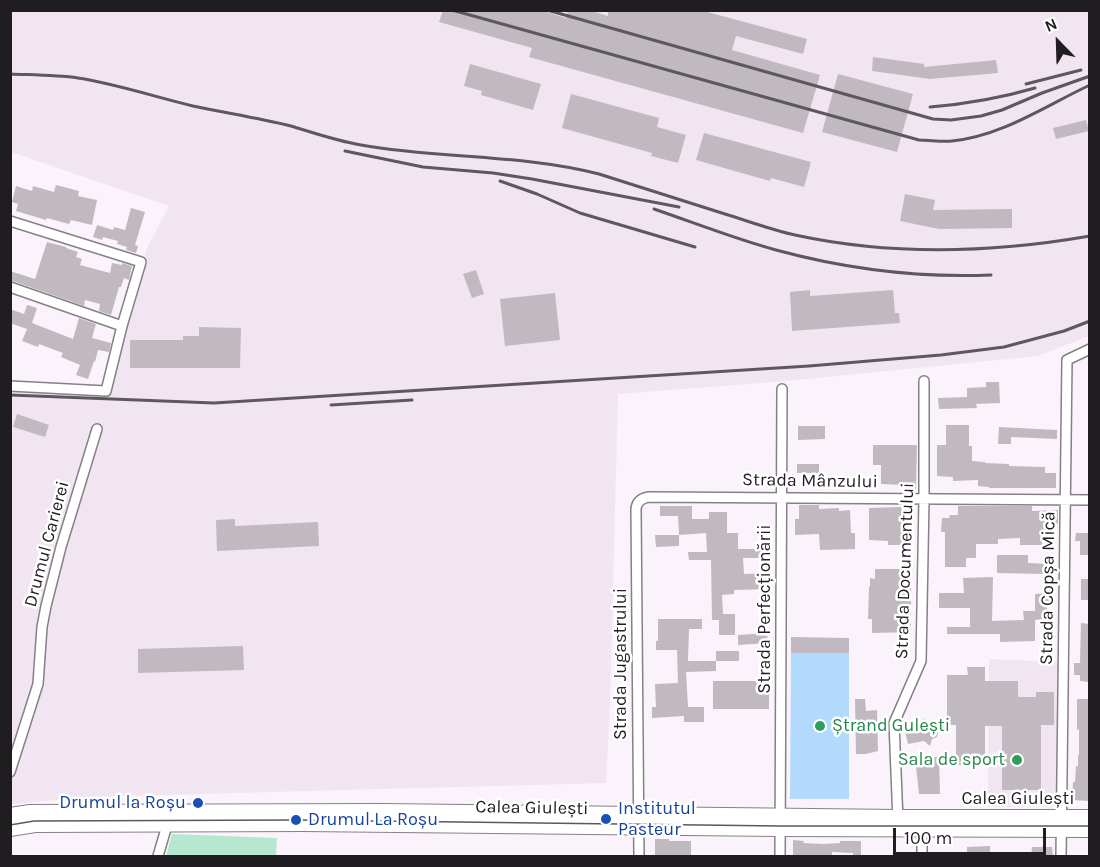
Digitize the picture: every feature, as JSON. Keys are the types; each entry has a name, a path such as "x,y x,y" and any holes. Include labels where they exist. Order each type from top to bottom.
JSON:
{"main road":[{"name":"Calea Giulești","path":"10,829 35,825 169,818 382,811 639,821 1061,823 1089,817"},
{"name":"Calea Giulești","path":"10,815 30,812 169,818"},
{"name":"Calea Giulești","path":"1061,823 1089,830"}],"street":[{"path":"10,221 141,262 106,391 10,386"},
{"path":"10,287 122,326"},
{"name":"Strada Copșa Mică","path":"1061,856 1067,360 1089,349"},
{"name":"Strada Documentului","path":"898,823 894,723 921,661 924,381"},
{"name":"Strada Perfecționării","path":"780,856 782,389"},
{"name":"Drumul Carierei","path":"10,772 38,684 42,627 46,606 61,547 97,429"},
{"name":"Strada Mânzului","path":"640,500 649,496 1089,500"},
{"name":"Strada Jugastrului","path":"639,856 636,508 640,500"},
{"path":"158,856 169,818"},
{"path":"922,823 922,856"}],"shaded area":[{"path":"11,11 1089,11 1089,336 1038,356 787,381 618,394 606,783 87,797 11,804 11,388 111,392 147,248 169,206 11,152"},
{"path":"989,659 1059,662 1057,807 988,807"}],"green space":[{"path":"172,834 277,838 276,856 166,856"}],"water":[{"name":"Ștrand Gulești","path":"791,653 849,653 849,799 790,799"}],"building":[{"path":"443,10 540,10 566,18 568,10 588,10 608,16 608,10 700,10 807,39 803,54 736,36 732,50 820,75 803,133 529,57 532,48 439,22"},
{"path":"873,57 924,64 924,67 996,60 998,73 930,79 872,71"},
{"path":"470,64 541,84 533,110 481,95 482,91 464,86"},
{"path":"838,74 913,94 897,152 822,132"},
{"path":"571,94 659,118 657,127 686,135 678,163 651,156 652,153 562,128"},
{"path":"1086,120 1089,131 1056,139 1053,128"},
{"path":"704,133 811,162 804,187 771,178 770,181 696,160"},
{"path":"56,185 79,191 78,196 97,200 92,225 71,220 69,224 47,218 46,220 16,211 18,204 12,202 16,186 32,191 33,186 54,192"},
{"path":"905,194 935,200 933,210 1012,209 1012,228 939,229 900,221"},
{"path":"131,208 145,212 135,245 138,246 136,253 117,244 118,241 93,237 97,225 113,230 114,227 125,230"},
{"path":"47,242 78,252 76,257 82,259 80,265 110,273 112,263 132,266 129,280 124,278 119,287 111,315 99,311 100,304 85,300 84,306 10,280 10,271 35,279"},
{"path":"476,270 484,294 472,298 463,274"},
{"path":"810,290 810,296 893,290 895,313 899,313 900,323 792,331 790,292"},
{"path":"555,293 560,340 505,346 500,299"},
{"path":"27,305 37,308 32,323 73,339 79,318 96,324 92,338 111,343 109,352 98,350 88,379 76,375 80,365 61,357 63,353 39,344 38,347 22,341 27,329 10,323 10,309 24,314"},
{"path":"199,327 241,328 240,368 130,368 130,340 183,340 183,336 199,336"},
{"path":"986,382 999,382 1000,403 976,404 977,408 939,409 938,398 967,397 967,388 986,387"},
{"path":"17,414 49,425 45,437 13,427"},
{"path":"946,425 969,425 972,461 1009,464 1009,466 1045,467 1045,473 1056,473 1056,488 989,488 978,486 978,480 953,481 953,477 937,476 937,445 946,445"},
{"path":"798,426 825,426 825,439 798,440"},
{"path":"999,427 1057,430 1057,439 1011,437 1011,444 998,444"},
{"path":"873,445 917,445 916,489 905,489 905,485 881,484 881,465 873,465"},
{"path":"797,464 819,464 819,473 797,473"},
{"path":"799,505 819,505 819,509 839,508 839,511 850,510 851,533 855,533 855,549 820,550 819,534 795,535 795,519 799,519"},
{"path":"660,506 692,506 692,519 709,519 709,512 727,512 727,533 738,533 738,549 771,549 771,558 743,558 744,574 769,573 769,589 734,590 734,594 722,595 723,614 735,614 735,635 719,635 719,620 712,620 711,560 689,560 688,552 707,552 706,533 679,535 678,516 660,516"},
{"path":"958,506 1032,506 1032,511 1058,510 1058,524 1054,524 1054,532 1042,532 1042,545 1020,545 1020,538 998,539 998,544 976,544 976,558 966,558 966,567 945,567 945,532 941,532 942,518 958,515"},
{"path":"869,508 909,508 908,545 888,545 888,541 869,540"},
{"path":"235,519 235,526 318,522 319,546 217,551 216,520"},
{"path":"1076,533 1089,533 1089,555 1080,555 1080,541 1075,541"},
{"path":"655,535 679,535 679,546 656,547"},
{"path":"997,555 1028,555 1028,563 1048,564 1048,574 997,573"},
{"path":"875,569 911,569 911,632 872,633 872,619 868,619 869,587 870,578 875,579"},
{"path":"993,577 992,621 1024,620 1023,611 1035,611 1035,594 1053,593 1053,605 1047,605 1047,619 1035,620 1035,641 1000,642 1000,634 947,634 947,627 970,627 970,608 939,608 939,593 964,593 963,578"},
{"path":"1081,579 1089,579 1089,600 1081,600"},
{"path":"658,619 702,619 702,629 689,629 688,661 716,661 716,671 686,672 688,707 704,707 704,722 684,722 684,716 652,718 652,707 656,707 655,684 678,683 677,650 656,650"},
{"path":"1081,623 1089,624 1089,682 1080,681 1080,675 1074,675 1074,663 1080,663"},
{"path":"767,633 768,643 738,645 738,635"},
{"path":"791,637 849,638 849,653 791,653"},
{"path":"243,646 244,670 138,673 138,649"},
{"path":"716,651 739,651 739,661 716,661"},
{"path":"967,667 985,667 985,681 1018,681 1018,697 1036,697 1036,692 1054,692 1054,725 1041,725 1041,790 1002,790 1002,726 985,726 985,765 956,765 956,725 947,725 947,675 968,675"},
{"path":"713,681 769,681 769,709 713,709"},
{"path":"855,699 865,699 866,711 877,710 878,751 856,754"},
{"path":"1077,699 1089,699 1089,801 1072,800 1079,755"},
{"path":"924,718 929,725 934,725 939,730 937,737 932,739 930,746 924,741 908,744 905,731 921,727"},
{"path":"939,757 940,794 919,794 915,758"},
{"path":"655,839 691,841 691,856 655,856"},
{"path":"793,840 823,844 861,841 861,856 853,856 853,853 832,852 832,856 793,856"},
{"path":"990,846 990,856 967,856 967,847"},
{"path":"1032,847 1052,847 1053,856 1031,856"}],"tram line":[{"path":"10,825 34,821 296,820 780,826 1090,826"}],"railway":[{"path":"452,10 919,140 952,141 988,133 1006,127 1090,85"},
{"path":"547,10 933,119 951,120 981,116 1090,76"},
{"path":"1026,84 1081,70"},
{"path":"10,74 61,76 93,81 193,106 267,120 361,145 570,168 599,174 778,231 832,242 942,250 1016,246 1090,236"},
{"path":"930,107 983,100 1035,88"},
{"path":"345,151 423,167 532,179 679,207"},
{"path":"500,181 580,213 695,247"},
{"path":"654,209 730,236 802,257 882,271 936,275 991,275"},
{"path":"10,395 214,403 809,366 941,355 1004,347 1064,331 1090,321"},
{"path":"331,405 412,400"}],"place":[{"name":"Ștrand Gulești","path":"820,726"},
{"name":"Sala de sport","path":"1017,760"},
{"name":"Drumul la Roșu","path":"198,803"},
{"name":"Institutul Pasteur","path":"606,819"},
{"name":"Drumul La Roșu","path":"296,820"}]}
